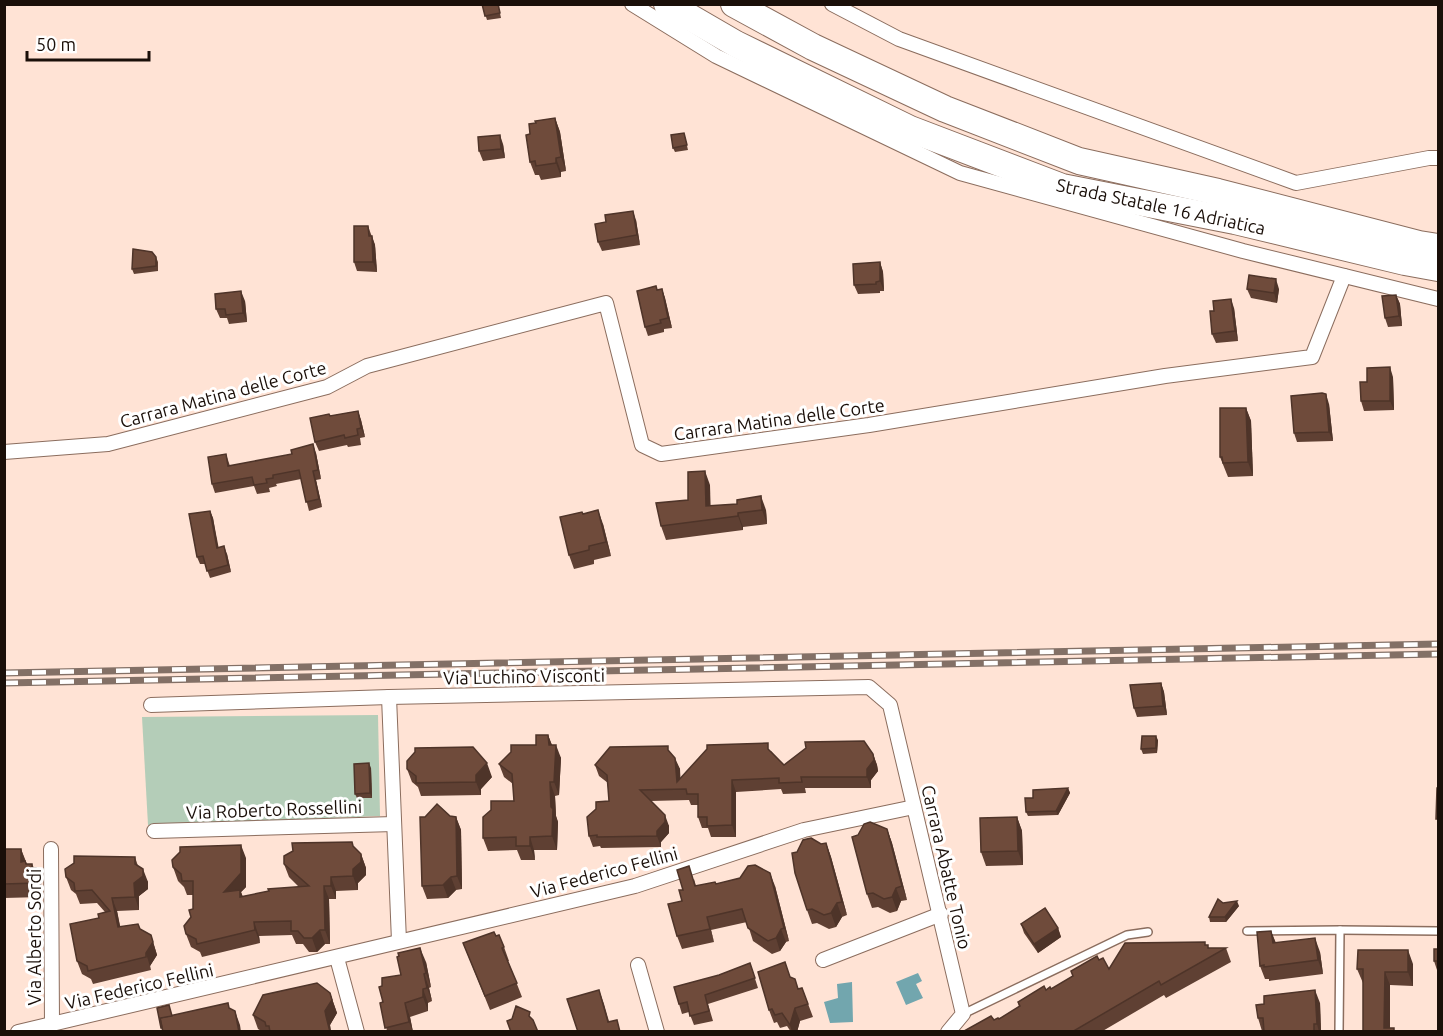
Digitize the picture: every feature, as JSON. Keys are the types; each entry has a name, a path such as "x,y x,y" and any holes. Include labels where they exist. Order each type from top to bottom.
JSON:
{"highway":[{"name":"Strada Statale 16 Adriatica","path":"667,4 736,44 910,129 1062,187 1235,221 1438,268"},
{"name":"Strada Statale 16 Adriatica","path":"734,4 813,47 945,109 1079,161 1218,192 1438,247"}],"street":[{"path":"632,4 716,56 960,173 1243,251 1438,299"},
{"path":"832,4 899,39 1296,183 1438,158"},
{"name":"Carrara Matina delle Corte","path":"4,452 108,444 327,387 367,366 606,303 642,446 661,453 684,450 869,425 1165,376 1312,357 1344,276"},
{"name":"Via Luchino Visconti","path":"151,705 389,697 869,687 890,705"},
{"path":"389,697 399,940"},
{"name":"Carrara Abatte Tonio","path":"890,705 963,1014"},
{"name":"Via Federico Fellini","path":"18,1032 635,886 804,830 914,807"},
{"name":"Via Roberto Rossellini","path":"154,831 394,824"},
{"name":"Via Alberto Sordi","path":"51,849 52,1024"},
{"path":"823,960 941,914"},
{"path":"337,958 357,1032"},
{"path":"638,965 657,1032"},
{"path":"948,1032 963,1014"}],"lane":[{"path":"1247,930 1438,931"},
{"path":"1339,1032 1340,930"},
{"path":"963,1014 1127,935 1148,932"}],"green space":[{"path":"378,715 380,816 148,825 142,717"}],"water":[{"path":"918,973 922,981 916,984 923,998 906,1005 896,982"},
{"path":"852,982 853,1022 830,1023 824,1002 838,998 837,984"}],"building":[{"path":"482,4 498,4 500,13 485,16"},
{"path":"555,118 561,157 556,158 556,163 536,166 535,161 530,162 526,135 530,134 529,124"},
{"path":"684,133 687,145 673,148 671,135"},
{"path":"500,135 501,149 479,151 478,137"},
{"path":"633,211 637,235 598,242 595,224 606,222 605,215"},
{"path":"354,226 368,226 369,236 372,236 373,262 354,262"},
{"path":"133,249 152,252 156,257 156,266 132,269"},
{"path":"880,262 880,281 876,284 854,285 853,264"},
{"path":"1249,275 1276,279 1274,293 1247,289"},
{"path":"656,286 657,290 662,289 668,318 660,320 661,323 645,327 637,291"},
{"path":"241,291 243,313 226,315 225,309 216,309 215,294"},
{"path":"1396,295 1399,316 1385,318 1382,296"},
{"path":"1231,299 1235,331 1212,334 1210,311 1214,311 1213,301"},
{"path":"1390,367 1390,401 1361,401 1360,382 1367,382 1367,368"},
{"path":"1326,394 1329,432 1294,433 1291,396"},
{"path":"1220,408 1246,408 1248,462 1223,463 1220,457"},
{"path":"358,411 361,428 357,429 358,435 345,438 344,435 315,442 310,418"},
{"path":"313,444 318,470 313,471 319,499 306,502 299,470 273,475 273,478 266,479 267,483 254,485 252,477 212,484 208,457 226,454 228,466 292,454 291,450"},
{"path":"705,471 706,506 737,504 737,500 761,496 762,510 738,513 738,516 661,526 656,503 688,500 688,472"},
{"path":"598,510 606,542 589,546 589,550 569,555 560,517"},
{"path":"210,511 217,548 224,546 228,565 207,571 203,556 197,557 189,514"},
{"path":"1161,683 1163,706 1134,708 1130,685"},
{"path":"536,735 548,735 549,745 556,745 554,782 550,782 553,809 552,836 530,837 530,846 516,846 516,837 483,838 483,817 491,810 491,801 514,801 512,774 499,764 511,752 511,745 536,745"},
{"path":"1142,736 1156,736 1156,748 1141,749"},
{"path":"864,741 873,754 874,760 867,769 867,777 801,777 802,782 779,783 779,778 732,780 732,825 707,826 707,817 698,817 698,794 687,794 686,789 640,790 665,815 665,822 657,831 657,836 589,836 587,817 596,809 596,802 609,801 607,775 595,765 610,747 668,746 668,750 675,758 677,782 707,749 707,745 768,743 768,749 784,765 806,748 805,742"},
{"path":"473,747 487,763 476,775 476,782 416,783 416,776 407,769 407,761 415,752 415,748"},
{"path":"369,763 370,793 355,794 354,764"},
{"path":"1068,788 1056,811 1026,812 1025,798 1033,798 1033,790"},
{"path":"1437,788 1438,819 1436,819"},
{"path":"437,804 450,816 456,817 457,876 451,877 443,885 422,886 420,817 425,817"},
{"path":"1017,817 1018,851 981,852 980,818"},
{"path":"870,822 887,829 902,886 896,888 892,897 884,899 873,893 867,894 852,837 858,835 864,824"},
{"path":"811,838 821,844 826,843 842,902 837,903 831,913 824,915 812,909 807,910 795,873 792,853 797,852 803,840"},
{"path":"352,842 361,854 361,862 353,869 353,876 331,877 331,886 324,886 325,930 320,930 312,938 304,938 298,931 291,931 291,921 254,922 255,930 197,944 196,939 186,934 184,926 191,917 189,910 193,909 193,881 182,881 181,874 173,867 172,860 180,852 180,847 241,845 241,873 224,892 240,890 240,897 269,891 268,889 309,886 284,864 284,856 293,851 292,843"},
{"path":"4,849 21,849 21,862 25,861 26,864 32,864 32,868 36,868 37,883 4,884"},
{"path":"74,856 135,857 135,864 143,869 143,876 134,883 135,897 112,898 118,927 138,924 140,929 151,935 153,942 146,957 88,971 87,966 77,961 70,924 99,918 98,914 110,911 92,890 75,891 74,883 66,877 65,869 74,863"},
{"path":"755,865 770,873 784,928 776,938 768,941 748,928 742,909 707,917 710,929 677,936 668,904 682,901 679,890 683,890 677,870 689,866 695,886 740,878 748,866"},
{"path":"1218,899 1223,903 1237,901 1225,917 1209,917"},
{"path":"1045,908 1058,928 1034,944 1021,924"},
{"path":"1271,931 1273,943 1315,938 1318,960 1260,966 1257,932"},
{"path":"494,932 496,936 499,935 517,983 485,996 463,943"},
{"path":"1205,942 1208,948 1226,948 1161,985 1159,981 1072,1032 964,1031 991,1016 994,1020 999,1019 1020,1006 1018,1002 1044,986 1046,990 1050,987 1051,989 1073,976 1071,971 1097,956 1099,960 1103,958 1109,969 1125,943"},
{"path":"420,948 427,988 423,989 423,997 405,1003 409,1022 385,1028 379,987 382,986 382,978 401,975 398,953"},
{"path":"1434,949 1438,949 1438,961 1434,961"},
{"path":"1358,950 1408,950 1408,972 1385,972 1384,1028 1394,1028 1394,1032 1363,1032 1363,969 1357,969"},
{"path":"785,962 790,977 795,979 798,989 802,988 808,1004 795,1008 790,1025 782,1013 775,1015 772,1009 769,1010 758,972"},
{"path":"750,963 755,978 705,995 709,1011 690,1016 687,1002 679,1004 674,987 719,975"},
{"path":"317,983 330,993 332,1000 325,1011 330,1032 270,1032 265,1022 253,1015 263,995"},
{"path":"599,990 608,1022 617,1020 620,1032 578,1032 567,999"},
{"path":"1315,990 1317,1024 1314,1024 1314,1032 1264,1032 1263,1018 1258,1018 1256,1005 1264,1004 1264,996"},
{"path":"228,1003 229,1008 235,1011 239,1032 163,1032 160,1018"},
{"path":"169,1005 172,1016 160,1018 161,1028 157,1008"},
{"path":"516,1006 530,1012 529,1016 538,1032 511,1032 507,1021 512,1019"}],"railway":[{"path":"4,673 1438,644"},
{"path":"4,683 1438,654"}]}
